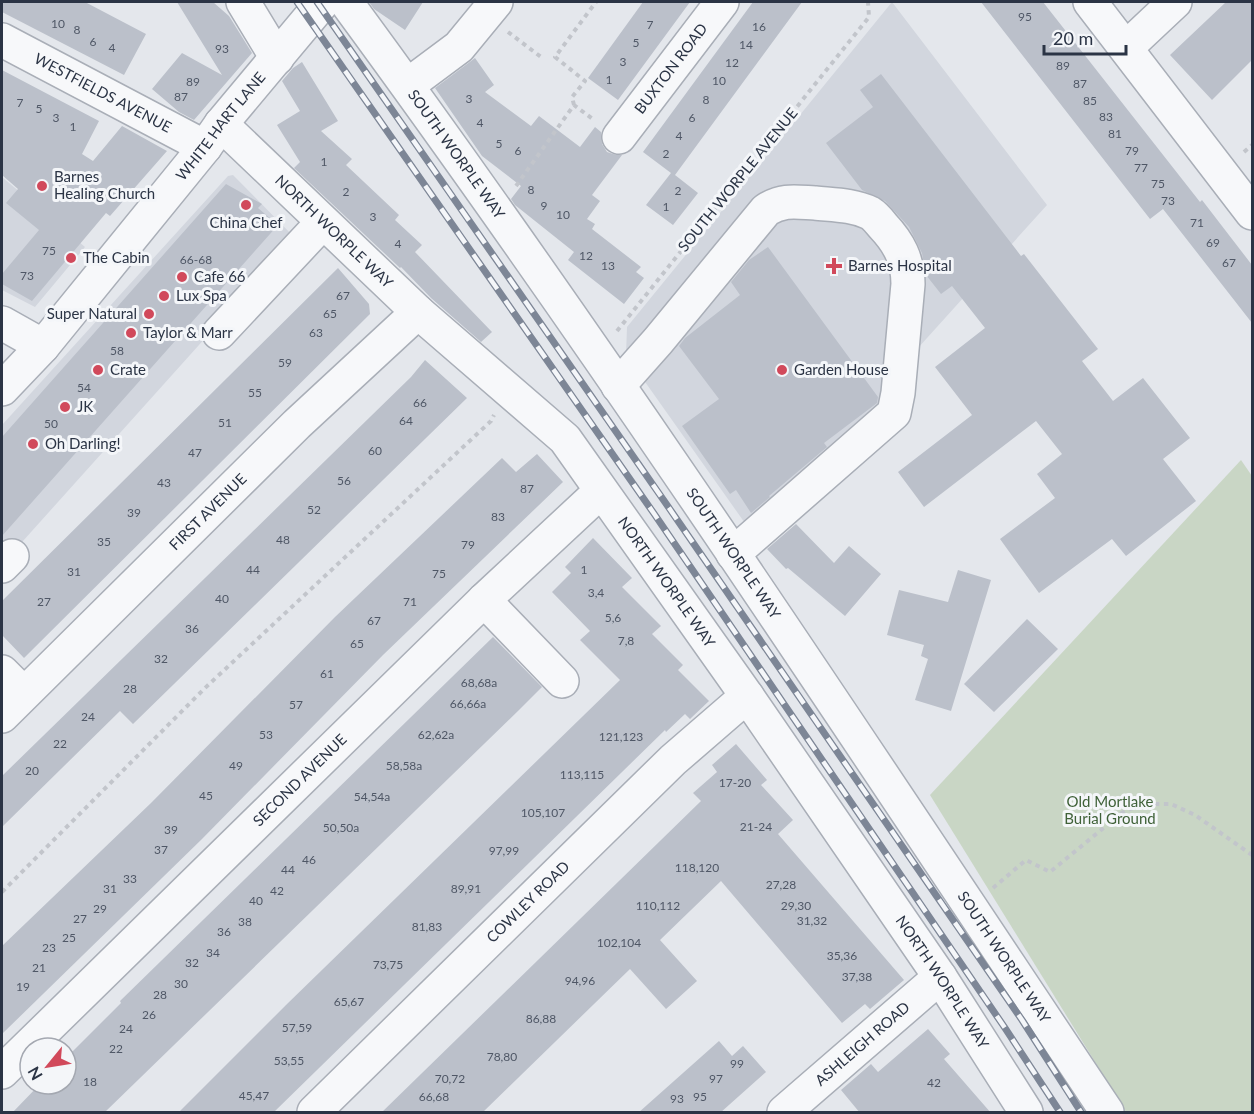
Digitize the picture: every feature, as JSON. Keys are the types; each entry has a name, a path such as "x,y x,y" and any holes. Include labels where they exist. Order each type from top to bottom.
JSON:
{"street":[{"path":"243,2 277,58"},
{"name":"WHITE HART LANE","path":"2,389 43,346 323,2"},
{"name":"SOUTH WORPLE WAY","path":"346,2 497,210 618,386 739,548 970,907 1107,1113"},
{"name":"BUXTON ROAD","path":"619,137 722,2"},
{"path":"1090,2 1252,213"},
{"path":"1125,48 1175,2"},
{"path":"408,86 459,47 491,9"},
{"name":"WESTFIELDS AVENUE","path":"2,40 213,135"},
{"name":"NORTH WORPLE WAY","path":"213,135 323,222 417,312 565,439 747,696 940,977 1026,1113"},
{"path":"618,386 766,210 777,203 787,201 849,206 872,214 894,238 908,268 898,393 894,413 739,548 650,398 647,374 649,358 657,341"},
{"path":"219,333 323,222"},
{"name":"FIRST AVENUE","path":"9,694 417,312"},
{"path":"2,324 43,346"},
{"name":"SECOND AVENUE","path":"2,1072 484,600 601,491"},
{"path":"484,600 562,681"},
{"name":"COWLEY ROAD","path":"314,1113 673,760 747,696"},
{"name":"ASHLEIGH ROAD","path":"784,1113 940,977"}],"path":[{"path":"596,2 555,57 585,81 572,97 574,105 619,137"},
{"name":"SOUTH WORPLE AVENUE","path":"597,355 869,17 868,2"},
{"path":"491,9 541,57"},
{"path":"497,210 574,105"},
{"path":"2,892 205,688 491,421 506,387"},
{"path":"970,907 1026,860 1050,872 1123,812 1143,804 1171,804 1195,815 1252,855"}],"shaded area":[{"name":"Barnes Hospital","path":"892,2 1047,205 918,348 897,422 747,526 626,355 627,327"},
{"path":"233,175 295,238 14,551 2,555 2,425 228,176"},
{"path":"2,177 85,247 35,307 2,290"}],"green space":[{"name":"Old Mortlake Burial Ground","path":"1241,460 1252,476 1252,1112 1126,1112 930,795"}],"building":[{"path":"2,2 85,2 146,34 124,75 2,12"},
{"path":"177,2 213,2 229,16 252,53 194,120 179,112 152,89 182,53 222,75"},
{"path":"369,2 423,2 405,30 374,9"},
{"path":"643,2 690,2 618,100 588,78"},
{"path":"753,2 802,2 675,175 698,193 673,225 646,205 671,173 643,152"},
{"path":"981,2 1043,2 1252,265 1252,323 1163,209 1150,219"},
{"path":"1226,2 1252,2 1252,60 1212,100 1170,55"},
{"path":"475,58 494,85 485,92 531,126 539,116 580,147 595,127 601,132 602,144 607,152 622,155 592,195 600,201 587,219 595,224 592,229 641,267 636,272 644,278 624,304 568,260 574,252 515,205 511,199 521,186 482,156 435,88"},
{"path":"302,62 338,121 321,131 352,159 346,165 399,215 395,220 422,245 415,252 492,332 481,342 431,298 401,267 294,168 300,162 277,125 300,111 282,81 293,68"},
{"path":"2,70 99,121 82,154 93,161 122,126 167,151 110,216 106,213 32,301 2,284 2,274 39,230 6,203 18,189 2,175"},
{"path":"881,74 1021,256 1024,254 1098,349 1082,361 1113,401 1143,378 1190,438 1163,459 1196,501 1126,556 1112,539 1039,593 1000,539 1055,498 1037,474 1062,454 1036,421 924,507 898,472 972,415 935,367 985,328 952,286 941,294 926,275 922,253 909,227 885,201 862,190 826,143 873,107 860,90"},
{"path":"226,184 262,204 258,208 278,225 2,536 2,437"},
{"path":"768,247 878,397 877,403 824,443 827,447 751,513 736,490 730,494 682,426 719,399 679,346 685,338 740,295 731,282 749,260"},
{"path":"338,268 369,304 370,314 24,658 2,635 2,601"},
{"path":"425,360 467,398 133,724 120,711 2,827 2,776 411,377"},
{"path":"537,454 563,482 383,655 202,839 2,1034 2,946 151,803 335,617 502,458 516,472"},
{"path":"796,524 834,563 849,546 881,574 845,616 788,568 786,569 767,549"},
{"path":"593,538 632,578 622,587 661,626 652,634 683,665 678,670 709,701 690,719 685,714 666,732 665,730 273,1113 178,1113 620,680 580,640 590,631 552,592 571,573 565,567"},
{"path":"958,570 991,580 951,711 915,700 928,659 921,656 924,645 887,635 899,590 948,602"},
{"path":"1027,619 1058,649 994,712 964,684"},
{"path":"493,637 542,687 104,1113 12,1113 28,1096 78,1096 78,1046 121,1003 120,1001"},
{"path":"736,744 767,780 761,785 793,820 778,834 904,980 870,1009 865,1004 842,1023 721,881 660,940 697,981 666,1009 630,969 482,1113 381,1113 701,801 693,793 717,772 712,765"},
{"path":"928,1029 950,1054 944,1059 991,1113 860,1113 841,1090 871,1064 878,1072"},
{"path":"719,1041 732,1056 743,1046 766,1072 720,1113 638,1113"}],"railway":[{"path":"297,2 655,515 1060,1112"},
{"path":"317,2 1022,1020 1081,1112"}],"place":[{"name":"Barnes Healing Church","path":"42,186"},
{"name":"China Chef","path":"246,205"},
{"name":"The Cabin","path":"71,258"},
{"name":"Barnes Hospital","path":"834,266"},
{"name":"Cafe 66","path":"182,277"},
{"name":"Lux Spa","path":"164,296"},
{"name":"Super Natural","path":"149,314"},
{"name":"Taylor & Marr","path":"131,333"},
{"name":"Crate","path":"98,370"},
{"name":"Garden House","path":"782,370"},
{"name":"JK","path":"65,407"},
{"name":"Oh Darling!","path":"33,444"}]}
